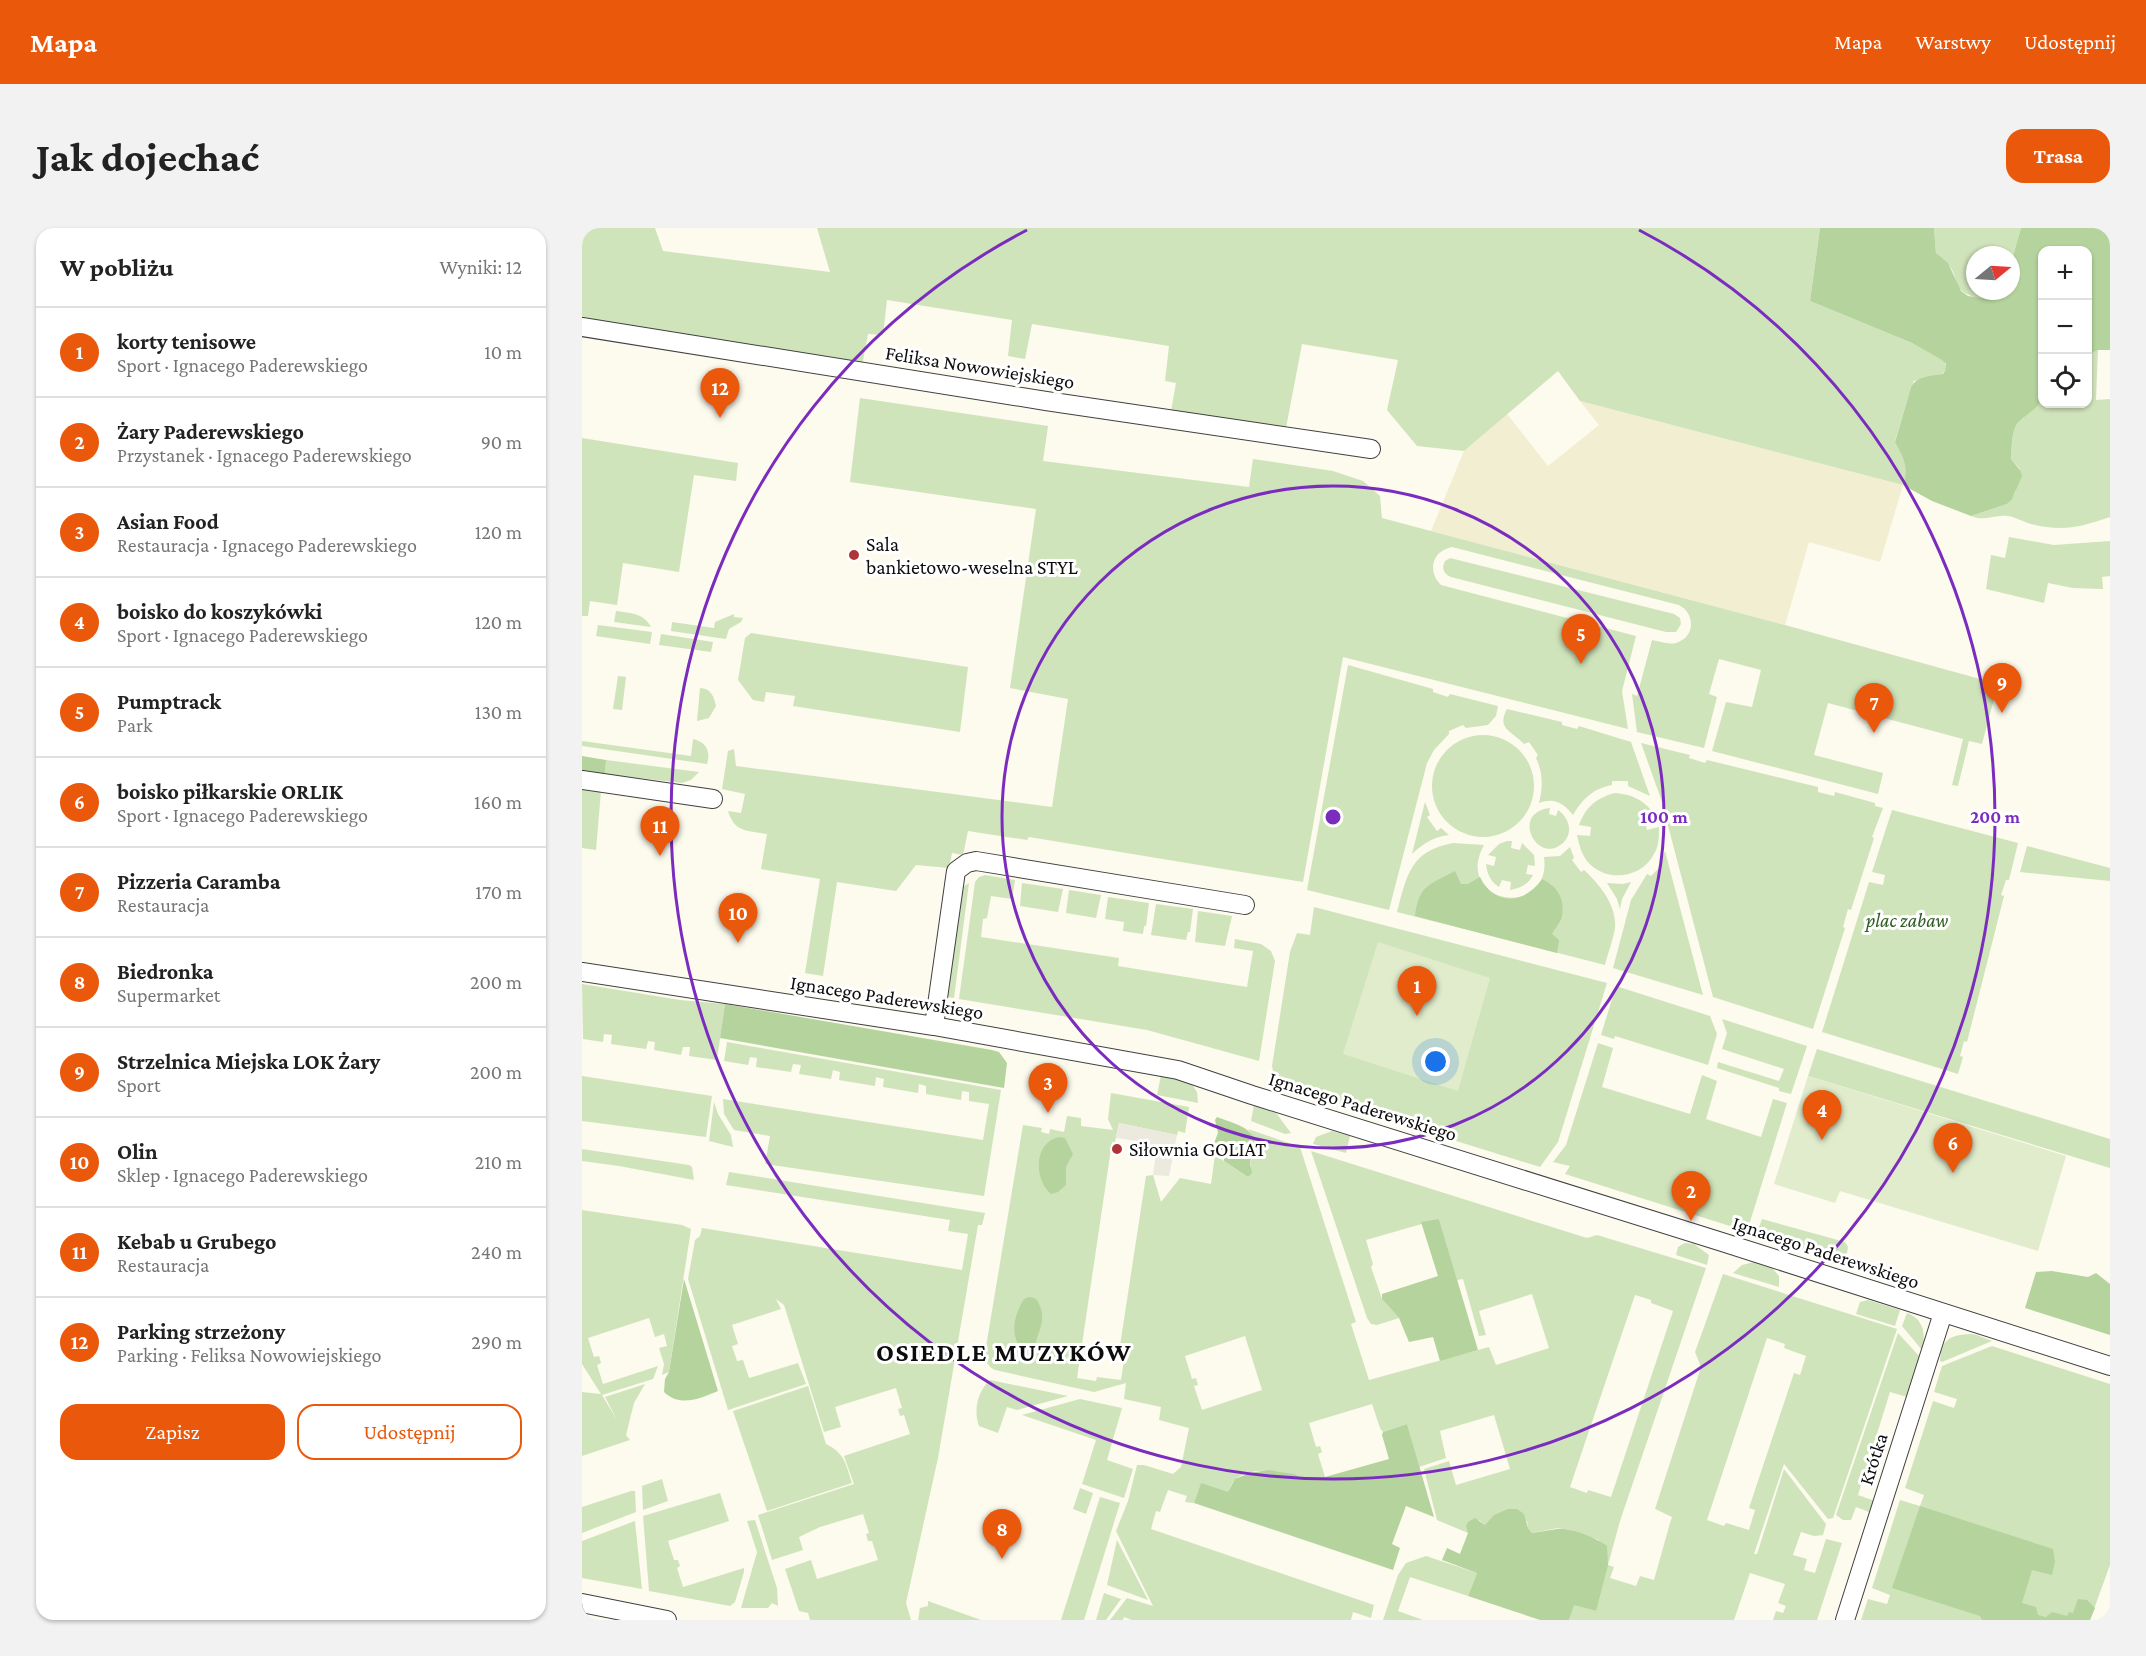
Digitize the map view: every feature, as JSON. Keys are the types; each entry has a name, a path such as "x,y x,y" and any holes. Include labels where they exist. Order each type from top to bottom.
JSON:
{"street":[{"name":"Feliksa Nowowiejskiego","path":"582,327 1046,401 1371,449"},
{"path":"582,780 713,799"},
{"path":"934,1026 956,871 970,862 976,861 1245,905"},
{"name":"Ignacego Paderewskiego","path":"582,972 934,1026 1178,1070 2110,1366"},
{"name":"Krótka","path":"1845,1620 1943,1312"},
{"path":"582,1603 667,1620"}],"shaded area":[{"path":"1580,401 1903,485 1880,562 1809,542 1785,625 1431,531 1464,451 1507,414 1548,466 1599,425"},
{"path":"1119,1123 1177,1135 1169,1176 1153,1175 1156,1153 1136,1149 1137,1141 1116,1138"}],"green space":[{"path":"582,228 655,228 663,251 830,272 817,228 1820,228 1810,301 1912,343 1943,360 1946,368 1942,374 1914,381 1911,387 1895,441 1905,467 1903,485 1580,401 1558,371 1464,451 1417,446 1387,410 1398,360 1302,344 1286,428 1171,411 1176,383 1165,381 1169,346 1032,324 1025,359 1008,356 1012,320 887,300 883,335 868,334 862,366 582,321"},
{"path":"1820,228 1934,228 1936,253 1948,263 1961,291 1966,295 1966,300 2020,300 2020,246 2016,246 2021,228 2110,228 2110,350 2098,350 2092,353 2092,246 2038,246 2038,405 2017,424 2012,441 2011,459 2022,476 2012,499 2007,504 1971,516 1932,501 1903,485 1905,467 1903,457 1895,442 1911,387 1921,379 1943,374 1946,364 1912,343 1810,301"},
{"path":"1934,228 2021,228 2016,246 1966,246 1966,294 1959,287 1946,262 1936,253"},
{"path":"2098,350 2096,400 2110,399 2110,517 2080,526 2052,528 2008,516 1976,518 1971,516 2007,504 2015,493 2020,469 2011,459 2013,434 2019,422 2038,406 2038,408 2092,408 2092,353"},
{"path":"860,398 1048,426 1043,461 1249,487 1253,459 1333,471 1363,481 1380,496 1382,518 1998,684 1982,744 1969,741 1958,786 1952,785 1963,739 1828,703 1814,755 1883,773 1878,794 1712,751 1726,702 1752,707 1761,670 1719,659 1709,694 1717,697 1704,748 1637,732 1632,694 1637,696 1652,640 1676,643 1683,640 1691,625 1688,613 1684,609 1679,605 1452,547 1440,553 1434,562 1434,574 1441,585 1636,636 1622,691 1628,729 1343,657 1303,882 1029,837 1027,840 968,831 963,855 952,853 949,868 916,865 896,891 837,882 823,976 805,973 820,879 761,869 767,834 738,827 728,811 741,813 745,794 722,789 728,751 734,749 736,766 1052,807 1068,699 1010,688 1036,509 850,482"},
{"path":"582,438 738,463 736,481 694,475 679,572 623,563 617,605 590,601 588,616 582,616"},
{"path":"2009,537 2054,545 2110,541 2110,576 2102,577 2103,589 2073,588 2048,583 2044,603 1986,589 1991,555 2005,558"},
{"path":"1450,558 1674,614 1680,618 1681,624 1676,632 1666,632 1451,577 1443,569 1445,561"},
{"path":"616,611 641,616 651,627 614,622"},
{"path":"734,614 734,617 743,618 741,622 729,629 726,639 671,631 672,622 714,628 715,622"},
{"path":"598,625 652,632 650,644 596,636"},
{"path":"751,633 968,667 960,732 793,706 795,696 766,692 764,702 753,700 738,680 745,638"},
{"path":"661,634 713,642 711,652 659,645"},
{"path":"1348,665 1433,689 1433,692 1448,697 1450,694 1498,706 1496,716 1488,725 1466,728 1463,725 1449,731 1427,763 1389,910 1307,890"},
{"path":"618,676 626,677 622,710 613,709"},
{"path":"700,688 709,691 716,706 709,718 697,721"},
{"path":"1507,709 1562,722 1562,725 1577,729 1579,726 1631,742 1650,796 1628,786 1628,781 1612,781 1612,785 1589,795 1573,815 1558,802 1539,803 1542,780 1536,758 1538,755 1529,742 1524,744 1504,725"},
{"path":"1483,735 1502,739 1519,750 1530,767 1534,786 1530,805 1519,822 1502,833 1483,837 1464,833 1447,822 1436,805 1432,786 1436,767 1447,750 1464,739"},
{"path":"693,739 701,742 706,748 707,764 582,746 582,741 691,756"},
{"path":"1641,743 1690,755 1689,758 1705,763 1707,760 1818,787 1818,792 1834,796 1835,792 1875,803 1875,806 1883,808 1872,837 1874,838 1851,910 1848,909 1843,927 1845,928 1813,1029 1713,997 1661,799"},
{"path":"582,756 606,760 605,774 582,771"},
{"path":"606,760 699,772 691,780 682,783 605,774"},
{"path":"582,789 601,791 596,850 582,848"},
{"path":"1614,793 1633,797 1644,803 1657,819 1645,822 1647,830 1659,827 1657,848 1648,862 1641,869 1622,875 1603,873 1587,861 1577,835 1590,836 1591,827 1579,825 1585,813 1596,801"},
{"path":"1425,802 1430,815 1427,817 1437,831 1441,828 1449,835 1429,841 1412,854"},
{"path":"1550,808 1549,814 1556,816 1558,810 1565,816 1569,833 1564,842 1554,848 1545,848 1537,844 1532,836 1531,819 1538,812"},
{"name":"plac zabaw","path":"1892,810 2018,843 2009,880 2006,880 2001,895 2004,896 1967,1042 1964,1041 1960,1056 1963,1057 1958,1074 1822,1032 1869,882 1883,885 1885,875 1872,872"},
{"path":"1512,841 1511,848 1520,850 1522,843 1534,855 1535,866 1528,865 1526,874 1533,875 1526,884 1510,890 1511,882 1502,880 1499,887 1494,883 1488,874 1486,864 1494,866 1496,857 1488,855 1499,844"},
{"path":"1453,843 1484,845 1478,865 1481,881 1491,892 1505,897 1520,897 1533,890 1542,877 1544,857 1560,856 1570,847 1574,858 1572,860 1581,872 1584,870 1601,888 1613,911 1615,928 1605,965 1397,912 1408,876 1419,859 1428,852"},
{"path":"2027,846 2110,868 2110,881 2020,872"},
{"path":"1665,851 1703,995 1613,968 1631,900 1647,874 1651,876 1662,865 1660,862"},
{"path":"1455,871 1461,884 1468,884 1480,877 1493,893 1509,899 1527,894 1542,879 1552,885 1559,893 1563,910 1552,934 1559,940 1557,953 1415,916 1419,898 1427,887"},
{"path":"985,875 1015,880 1012,899 991,896 987,918 983,919 981,937 1119,958 1118,966 1247,987 1253,951 1234,948 1235,939 1261,944 1271,951 1275,961 1259,1061 1147,1030 959,999 975,882 979,877"},
{"path":"1631,882 1622,899 1620,909 1607,883"},
{"path":"969,883 954,998 941,996 961,888"},
{"path":"1022,883 1063,889 1058,912 1020,906"},
{"path":"1069,890 1101,895 1096,918 1066,913"},
{"path":"1108,897 1149,903 1143,934 1123,931 1124,922 1105,919"},
{"path":"1156,904 1193,909 1190,932 1186,940 1151,935"},
{"path":"1314,907 1607,983 1558,1142 1540,1167 1286,1088 1274,1075 1272,1066 1290,952 1297,933 1310,935"},
{"path":"1198,911 1232,916 1225,946 1195,942"},
{"path":"1378,942 1490,978 1458,1091 1343,1054"},
{"path":"582,984 680,1000 725,1004 717,1060 689,1056 690,1047 683,1047 681,1055 654,1050 655,1042 648,1041 646,1049 611,1044 612,1035 604,1034 603,1042 583,1039"},
{"path":"1616,986 1710,1016 1717,1034 1708,1065 1615,1036 1614,1039 1601,1035"},
{"path":"725,1004 999,1052 1007,1063 1004,1088 720,1038"},
{"path":"1722,1019 1807,1046 1791,1094 1717,1068 1718,1062 1779,1081 1784,1069 1722,1049 1727,1033"},
{"path":"727,1042 1001,1090 984,1196 765,1164 770,1136 734,1130 724,1114 723,1099 983,1140 989,1104 969,1101 969,1092 962,1091 961,1100 926,1094 926,1086 919,1084 918,1093 883,1087 884,1079 876,1077 875,1086 839,1080 840,1072 833,1070 831,1079 799,1074 801,1065 793,1064 791,1072 756,1067 757,1058 750,1057 748,1065 724,1061"},
{"path":"1598,1043 1613,1048 1602,1087 1690,1114 1702,1075 1717,1081 1706,1119 1761,1137 1773,1099 1787,1103 1749,1225 1736,1220 1733,1227 1565,1174 1570,1166 1553,1162 1566,1145"},
{"path":"1817,1049 2110,1139 2110,1168 1808,1076"},
{"path":"1161,1075 1191,1083 1197,1092 1198,1103 1157,1095"},
{"path":"582,1076 712,1096 706,1137 582,1121"},
{"path":"1808,1076 2066,1156 2038,1251 1840,1191 1835,1203 1774,1184"},
{"path":"1111,1093 1189,1107 1185,1133 1178,1131 1177,1135 1119,1123 1115,1142 1112,1142 1077,1378 1096,1381 1097,1377 1121,1380 1124,1360 1119,1358 1119,1352 1146,1176 1153,1175 1161,1202 1180,1178 1211,1184 1215,1155 1248,1177 1255,1145 1248,1129 1300,1147 1356,1322 1351,1324 1369,1380 1489,1347 1496,1365 1549,1348 1532,1294 1479,1311 1486,1335 1479,1336 1463,1279 1457,1280 1439,1219 1366,1240 1373,1264 1371,1267 1382,1299 1399,1318 1377,1325 1371,1324 1367,1318 1311,1151 1587,1238 1597,1235 1706,1268 1620,1521 1608,1565 1614,1567 1610,1578 1636,1586 1640,1576 1654,1580 1672,1517 1655,1509 1701,1367 1695,1352 1723,1274 1897,1329 1833,1518 1828,1519 1784,1464 1754,1554 1757,1554 1784,1469 1826,1524 1823,1535 1814,1536 1801,1532 1793,1555 1807,1559 1804,1570 1815,1573 1826,1539 1842,1543 1817,1620 1773,1620 1776,1611 1783,1613 1786,1606 1778,1603 1785,1584 1750,1573 1734,1620 1569,1620 1573,1604 1596,1611 1599,1540 1558,1528 1532,1533 1527,1521 1485,1525 1479,1520 1468,1533 1437,1520 1424,1469 1449,1461 1456,1485 1510,1469 1494,1415 1440,1431 1446,1458 1419,1467 1407,1424 1383,1432 1372,1404 1309,1423 1316,1447 1320,1446 1322,1452 1318,1454 1325,1477 1305,1480 1280,1472 1250,1472 1234,1481 1228,1493 1201,1484 1194,1503 1185,1502 1187,1496 1168,1490 1160,1512 1156,1511 1151,1529 1374,1605 1371,1618 1353,1612 1351,1620 1132,1620 1124,1617 1123,1620 1110,1620 1127,1598 1153,1606 1116,1531 1128,1501 1137,1465 1173,1474 1181,1467 1189,1428 1159,1420 1161,1407 1124,1399 1126,1383 1094,1392 995,1370 984,1359 1023,1125 1042,1128 1041,1132 1049,1134 1050,1129 1064,1132 1067,1116 1081,1118 1081,1126 1113,1130 1108,1119","holes":["1635,1295 1673,1311 1611,1497 1588,1490 1587,1493 1570,1487","1245,1336 1262,1390 1202,1410 1194,1386 1198,1385 1196,1378 1192,1379 1185,1356","1767,1338 1785,1344 1784,1348 1806,1356 1800,1375 1794,1373 1749,1508 1755,1510 1749,1530 1726,1523 1724,1526 1707,1520"]},
{"path":"714,1102 718,1114 731,1135 733,1147 709,1141"},
{"path":"1254,1105 1276,1113 1291,1133 1285,1134 1251,1121"},
{"path":"1217,1117 1243,1127 1253,1136 1255,1149 1250,1161 1252,1173 1248,1177 1224,1161 1224,1151 1215,1146 1218,1133 1215,1120"},
{"path":"1332,1131 1350,1136 1346,1153 1313,1144 1316,1137"},
{"path":"1060,1137 1065,1138 1073,1154 1066,1167 1066,1185 1058,1192 1051,1194 1041,1179 1039,1161 1045,1145"},
{"path":"582,1149 689,1165 692,1167 694,1180 582,1161"},
{"path":"729,1172 985,1213 982,1225 978,1225 938,1458 906,1603 911,1620 810,1620 808,1613 799,1611 785,1569 811,1560 817,1579 878,1560 872,1541 868,1541 866,1534 869,1533 863,1514 820,1527 799,1537 803,1550 772,1560 758,1515 854,1484 844,1456 910,1434 904,1415 900,1416 898,1409 902,1408 896,1388 835,1407 841,1427 824,1432 784,1305 776,1299 781,1309 732,1325 738,1344 732,1346 737,1361 743,1360 749,1378 798,1363 806,1384 728,1410 688,1279 695,1240 700,1236 702,1228 962,1270 968,1234 948,1231 950,1220 726,1185"},
{"path":"582,1210 682,1225 691,1229 669,1372 662,1375 664,1364 659,1348 667,1346 664,1334 655,1337 649,1318 588,1338 594,1357 599,1356 601,1363 597,1365 603,1384 658,1366 653,1379 602,1395 617,1420 605,1397 645,1384 634,1403 626,1435 630,1440 582,1456 582,1392 601,1394 582,1364"},
{"path":"1439,1219 1478,1350 1440,1361 1433,1337 1409,1342 1399,1318 1382,1299 1382,1294 1438,1276 1421,1222"},
{"path":"1762,1219 1845,1242 1848,1247 1846,1258 1840,1262 1756,1235"},
{"path":"1685,1243 1694,1244 1709,1255 1707,1265 1676,1255 1678,1247"},
{"path":"1754,1262 1772,1268 1779,1276 1779,1287 1733,1273 1742,1265"},
{"path":"2052,1271 2088,1277 2096,1273 2110,1284 2110,1335 2025,1308 2036,1272"},
{"path":"684,1279 718,1391 684,1401 670,1397 664,1392"},
{"path":"1029,1297 1037,1301 1042,1311 1041,1326 1035,1346 1030,1348 1018,1344 1014,1332 1016,1315 1024,1299"},
{"path":"1868,1300 1900,1310 1895,1326 1856,1314 1860,1302"},
{"path":"1907,1313 1920,1323 1924,1339 1922,1350 1902,1326"},
{"path":"1898,1333 1920,1357 1907,1397 1890,1392 1858,1495 1875,1501 1873,1510 1869,1512 1856,1507 1851,1520 1843,1520 1836,1515"},
{"path":"1971,1334 1992,1341 1940,1361 1942,1348 1948,1340 1952,1337"},
{"path":"1992,1346 2110,1384 2110,1565 2090,1620 1861,1620 1868,1599 1887,1604 1890,1595 1872,1588 1900,1500 1920,1506 1924,1495 1905,1488 1933,1401 1954,1408 1957,1399 1934,1392 1942,1366"},
{"path":"990,1380 1068,1396 1017,1410 1007,1407 998,1433 979,1426 977,1420 978,1401 982,1389"},
{"path":"808,1386 826,1444 841,1456 852,1483 767,1511 733,1411"},
{"path":"1080,1399 1122,1408 1107,1460 1133,1469 1124,1498 1082,1484 1096,1440 1022,1415"},
{"path":"1407,1424 1434,1517 1406,1506 1392,1544 1400,1548 1393,1570 1194,1503 1201,1483 1228,1492 1235,1479 1250,1473 1268,1470 1294,1474 1305,1480 1325,1477 1389,1459 1383,1432"},
{"path":"662,1479 668,1501 643,1510 642,1486"},
{"path":"1080,1488 1093,1493 1086,1514 1073,1509"},
{"path":"635,1491 636,1512 582,1533 582,1507"},
{"path":"720,1493 729,1521 668,1541 674,1560 678,1560 680,1566 677,1568 683,1587 744,1568 735,1602 730,1606 649,1591 643,1516"},
{"path":"1100,1497 1120,1503 1084,1620 1061,1620"},
{"path":"1920,1506 2053,1549 2055,1562 2052,1575 2032,1570 2022,1603 2036,1607 2038,1615 2046,1617 2052,1612 2067,1616 2069,1612 2073,1613 2078,1599 2087,1600 2095,1608 2090,1620 1982,1620 1980,1616 1892,1588"},
{"path":"1508,1509 1517,1509 1524,1514 1532,1533 1557,1529 1576,1531 1607,1546 1608,1565 1596,1611 1574,1605 1569,1620 1540,1620 1468,1596 1477,1573 1442,1560 1447,1548 1460,1554 1468,1533 1466,1526 1468,1522 1475,1518 1485,1525 1494,1515"},
{"path":"755,1520 777,1588 778,1606 772,1603 768,1608 741,1608 757,1552 747,1521"},
{"path":"635,1521 642,1589 582,1578 582,1541"},
{"path":"1117,1540 1148,1600 1107,1585"},
{"path":"1426,1556 1477,1573 1468,1596 1410,1577 1398,1611 1423,1620 1383,1620 1398,1575 1406,1563"},
{"path":"1104,1593 1121,1599 1106,1620 1096,1620"},
{"path":"928,1601 981,1620 918,1620 920,1608 928,1606"}],"place":[{"name":"Parking strzeżony","path":"720,418"},
{"name":"Sala bankietowo-weselna STYL","path":"854,555"},
{"name":"Pumptrack","path":"1581,664"},
{"name":"Strzelnica Miejska LOK Żary","path":"2002,713"},
{"name":"Pizzeria Caramba","path":"1874,733"},
{"name":"Kebab u Grubego","path":"660,856"},
{"name":"Olin","path":"738,943"},
{"name":"korty tenisowe","path":"1417,1016"},
{"name":"Asian Food","path":"1048,1113"},
{"name":"boisko do koszykówki","path":"1822,1140"},
{"name":"Siłownia GOLIAT","path":"1117,1149"},
{"name":"boisko piłkarskie ORLIK","path":"1953,1173"},
{"name":"Żary Paderewskiego","path":"1691,1221"},
{"name":"Biedronka","path":"1002,1559"}],"district":[{"name":"OSIEDLE MUZYKÓW","path":"1004,1352"}]}
